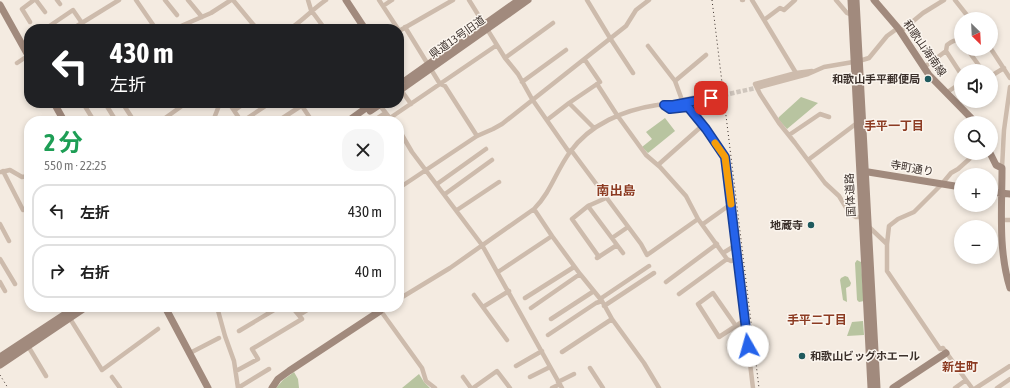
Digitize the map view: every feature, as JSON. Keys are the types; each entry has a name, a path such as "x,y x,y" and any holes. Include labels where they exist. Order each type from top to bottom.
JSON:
{"street":[{"path":"30,22 22,9 35,0 45,12"},
{"path":"52,24 73,10 82,23 119,0"},
{"path":"136,0 153,24"},
{"path":"165,0 177,15"},
{"path":"188,0 202,17"},
{"path":"186,24 211,13 232,0 253,24"},
{"path":"308,0 311,10 321,24"},
{"path":"297,24 311,10 326,0"},
{"path":"346,0 362,24"},
{"path":"379,0 395,24"},
{"path":"383,6 392,0"},
{"path":"453,0 405,28 440,84 445,86 477,136"},
{"path":"469,0 532,99 628,227 647,255 698,219"},
{"name":"県道13号旧道","path":"404,84 486,26 519,0"},
{"name":"県道13号旧道","path":"486,26 528,0"},
{"path":"587,0 633,73"},
{"path":"404,185 477,136 502,124 569,70 585,60 595,49 626,26 636,10 649,0"},
{"path":"752,0 796,73"},
{"path":"764,20 780,8 784,10 795,0"},
{"path":"836,0 847,13 852,15"},
{"name":"国体道路","path":"851,0 857,62 877,388"},
{"name":"国体道路","path":"856,0 857,123 863,171 862,217 866,226 871,388"},
{"name":"和歌山海南線","path":"874,0 899,30 928,75 969,116"},
{"path":"760,87 808,74 824,67 857,62 869,58 887,36 899,30 944,0"},
{"path":"955,0 964,12"},
{"path":"0,5 24,47"},
{"path":"505,58 552,23"},
{"path":"954,41 947,45 946,51 954,64"},
{"path":"396,116 497,45"},
{"path":"648,46 674,81 682,100"},
{"path":"522,82 566,50"},
{"path":"923,68 946,51"},
{"path":"674,81 706,55"},
{"path":"996,56 1010,78"},
{"path":"17,63 24,59"},
{"path":"547,120 600,82 585,60"},
{"path":"998,72 1004,68"},
{"path":"816,71 796,73 756,84 760,94 779,123 825,183 839,196 850,214 856,217 862,217"},
{"path":"597,84 616,115 646,155 658,165 686,196 698,219 727,259 731,261 737,258"},
{"path":"1010,87 1004,130 1002,168 1006,194 1006,220 1002,238 1004,262 1010,288"},
{"path":"946,93 954,88"},
{"path":"404,93 411,104"},
{"path":"404,296 450,268 534,209 544,199 570,151 586,134 594,128 616,115 632,110 659,105 664,105 673,105 711,96 682,100 664,105"},
{"path":"570,103 594,128"},
{"path":"664,105 670,109 688,107 703,125 725,157 753,388"},
{"path":"168,116 179,108"},
{"path":"237,108 234,110 238,116"},
{"path":"250,116 262,108"},
{"path":"285,116 297,108"},
{"path":"356,116 370,108"},
{"path":"362,116 372,108"},
{"path":"382,108 388,116"},
{"path":"380,116 385,113"},
{"path":"789,136 820,114 829,117"},
{"path":"808,160 857,123"},
{"path":"658,165 703,125"},
{"path":"404,138 412,152 482,245 560,384"},
{"path":"437,184 486,149"},
{"path":"445,194 492,160"},
{"path":"968,160 951,173 914,212 898,219 889,226 887,271 940,349 943,348 972,388"},
{"path":"994,160 996,165 1002,168"},
{"path":"23,210 1,172 10,170 24,177"},
{"name":"寺町通り","path":"863,171 954,186"},
{"path":"457,210 499,182"},
{"path":"606,198 588,206 572,219 598,258 618,245"},
{"path":"702,224 731,204"},
{"path":"588,206 623,252"},
{"path":"534,209 574,267 602,302 612,319 644,363 659,388"},
{"path":"0,224 9,241"},
{"path":"866,226 887,244"},
{"path":"612,238 628,227"},
{"path":"498,272 552,236"},
{"path":"666,282 717,244"},
{"path":"723,253 736,245"},
{"path":"0,259 15,284"},
{"path":"679,294 727,259"},
{"path":"602,302 648,266"},
{"path":"525,298 574,267"},
{"path":"548,335 596,303 602,302 654,273"},
{"path":"531,308 580,274"},
{"path":"0,282 5,291"},
{"path":"483,307 509,291"},
{"path":"551,319 594,291"},
{"path":"736,326 714,293 698,304 719,337 736,326 745,320"},
{"path":"474,295 507,340"},
{"path":"0,365 28,346 72,312"},
{"path":"1,355 76,312"},
{"path":"168,312 208,388"},
{"path":"218,312 234,361 238,388 269,369"},
{"path":"239,331 271,312"},
{"path":"236,371 258,359 252,349 302,319 296,312"},
{"path":"299,316 305,312"},
{"path":"272,388 278,379 375,312"},
{"path":"384,312 422,368 426,380 435,388"},
{"path":"68,316 102,370 158,329"},
{"path":"562,352 612,319"},
{"path":"190,354 219,338"},
{"path":"28,346 46,376"},
{"path":"516,366 542,351"},
{"path":"893,388 946,353"},
{"path":"530,377 550,366"},
{"path":"976,388 1010,366"},
{"path":"590,368 603,388"},
{"path":"463,377 472,388 498,371 510,388"},
{"path":"552,388 574,374"},
{"path":"112,377 120,388"},
{"path":"997,388 1010,379"},
{"path":"955,388 966,380"}],"green space":[{"path":"801,97 818,103 787,129 778,119"},
{"path":"665,118 675,131 648,153 642,147 652,139 646,132"},
{"path":"857,260 861,262 864,301 859,302 857,300 855,263"},
{"path":"845,276 848,277 851,283 850,286 846,288 847,302 843,300 840,280"},
{"path":"863,321 864,335 847,336 852,322"},
{"path":"294,372 298,379 299,388 276,388 283,380"},
{"path":"419,374 430,388 402,388"}],"tunnel":[{"path":"711,98 760,87"}],"railway":[{"path":"712,0 759,388"},
{"path":"0,375 8,388"}],"slow traffic":[{"path":"715,143 725,157 731,204"}],"place":[{"name":"和歌山手平郵便局","path":"928,79"},
{"name":"地蔵寺","path":"811,225"},
{"name":"和歌山ビッグホエール","path":"802,356"}],"district":[{"name":"手平一丁目","path":"894,126"},
{"name":"南出島","path":"616,190"},
{"name":"手平二丁目","path":"817,320"},
{"name":"新生町","path":"960,367"}],"route":[{"path":"711,98 673,105 664,105 670,109 688,107 706,129 725,157 748,346"}]}
